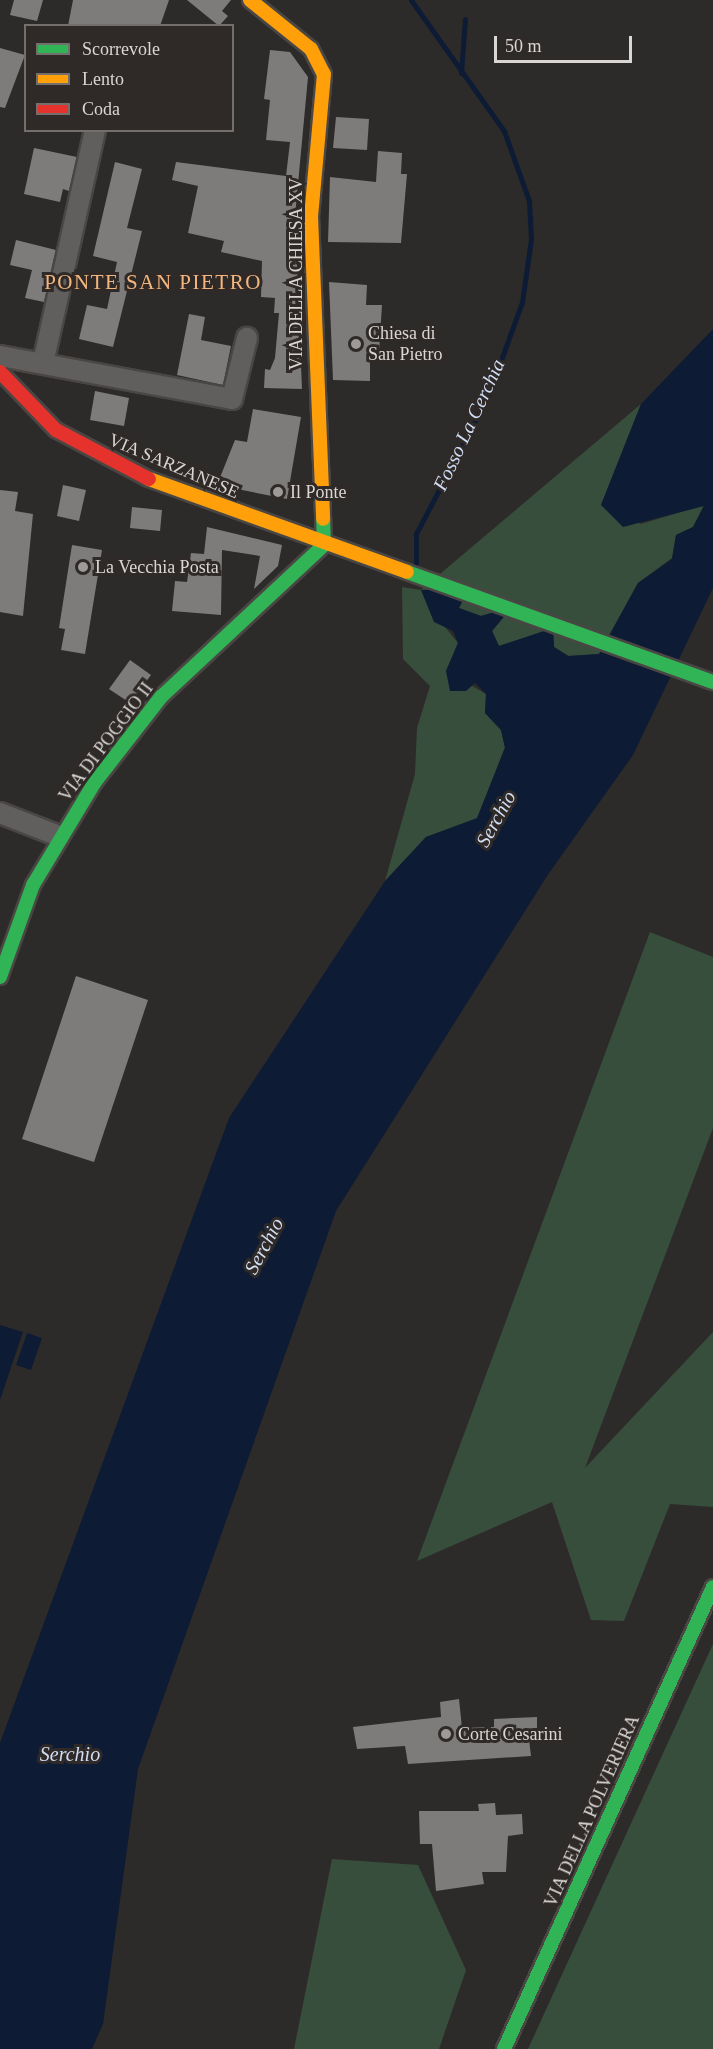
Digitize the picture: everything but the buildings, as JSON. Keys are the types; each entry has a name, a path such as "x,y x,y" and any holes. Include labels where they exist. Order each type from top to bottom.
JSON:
{"main road":[{"name":"VIA DELLA CHIESA XV","path":"250,0 311,49 324,74 311,216 324,545"},
{"name":"VIA SARZANESE","path":"0,372 56,430 109,461 324,545 713,682"},
{"name":"VIA DI POGGIO II","path":"0,977 33,885 59,836 160,697 324,545"},
{"name":"VIA DELLA POLVERIERA","path":"504,2049 713,1587"}],"street":[{"path":"43,363 95,132"},
{"path":"0,356 231,399 247,338"},
{"path":"0,813 59,836"}],"green space":[{"path":"641,404 601,505 641,524 704,505 693,527 676,535 672,558 638,583 599,654 569,656 554,647 553,629 499,646 492,631 511,608 481,616 459,608 469,588 445,627 458,643 446,671 486,694 485,713 501,730 505,747 477,819 426,837 385,881 415,774 417,728 430,686 403,659 402,587 421,590"},
{"path":"650,932 713,957 713,1128 585,1468 713,1332 713,1507 670,1504 624,1621 591,1620 552,1502 417,1561"},
{"path":"713,1644 713,2049 528,2049"},
{"path":"332,1859 418,1865 466,1970 439,2049 294,2049"}],"water":[{"name":"Serchio","path":"713,329 713,588 633,755 547,876 336,1211 138,1769 103,2024 92,2049 0,2049 0,1743 229,1118 385,881 426,837 477,818 505,748 501,730 485,713 486,694 475,683 466,691 450,691 446,671 458,643 453,631 434,622 421,590 469,588 459,608 481,616 512,607 492,631 499,646 553,628 554,647 568,656 599,654 638,583 672,559 676,535 693,527 704,506 623,527 601,505 641,404"},
{"path":"0,1325 23,1332 0,1400"},
{"path":"27,1333 42,1338 31,1370 16,1365"}],"waterway":[{"name":"Fosso La Cerchia","path":"411,0 504,131 529,201 531,239 522,302 488,396 416,534 416,563"},
{"path":"461,73 465,19"}],"traffic: fast":[{"path":"0,977 33,885 95,782 161,697 324,545 323,519"},
{"path":"407,572 713,682"},
{"path":"504,2049 713,1587"}],"traffic: slow":[{"path":"250,0 311,49 324,74 311,216 323,519"},
{"path":"149,479 407,572"}],"traffic: jam":[{"path":"0,372 56,430 149,479"}],"place":[{"name":"Chiesa di San Pietro","path":"356,344"},
{"name":"Il Ponte","path":"278,492"},
{"name":"La Vecchia Posta","path":"83,567"},
{"name":"Corte Cesarini","path":"446,1734"}],"district":[{"name":"PONTE SAN PIETRO","path":"153,282"}]}
